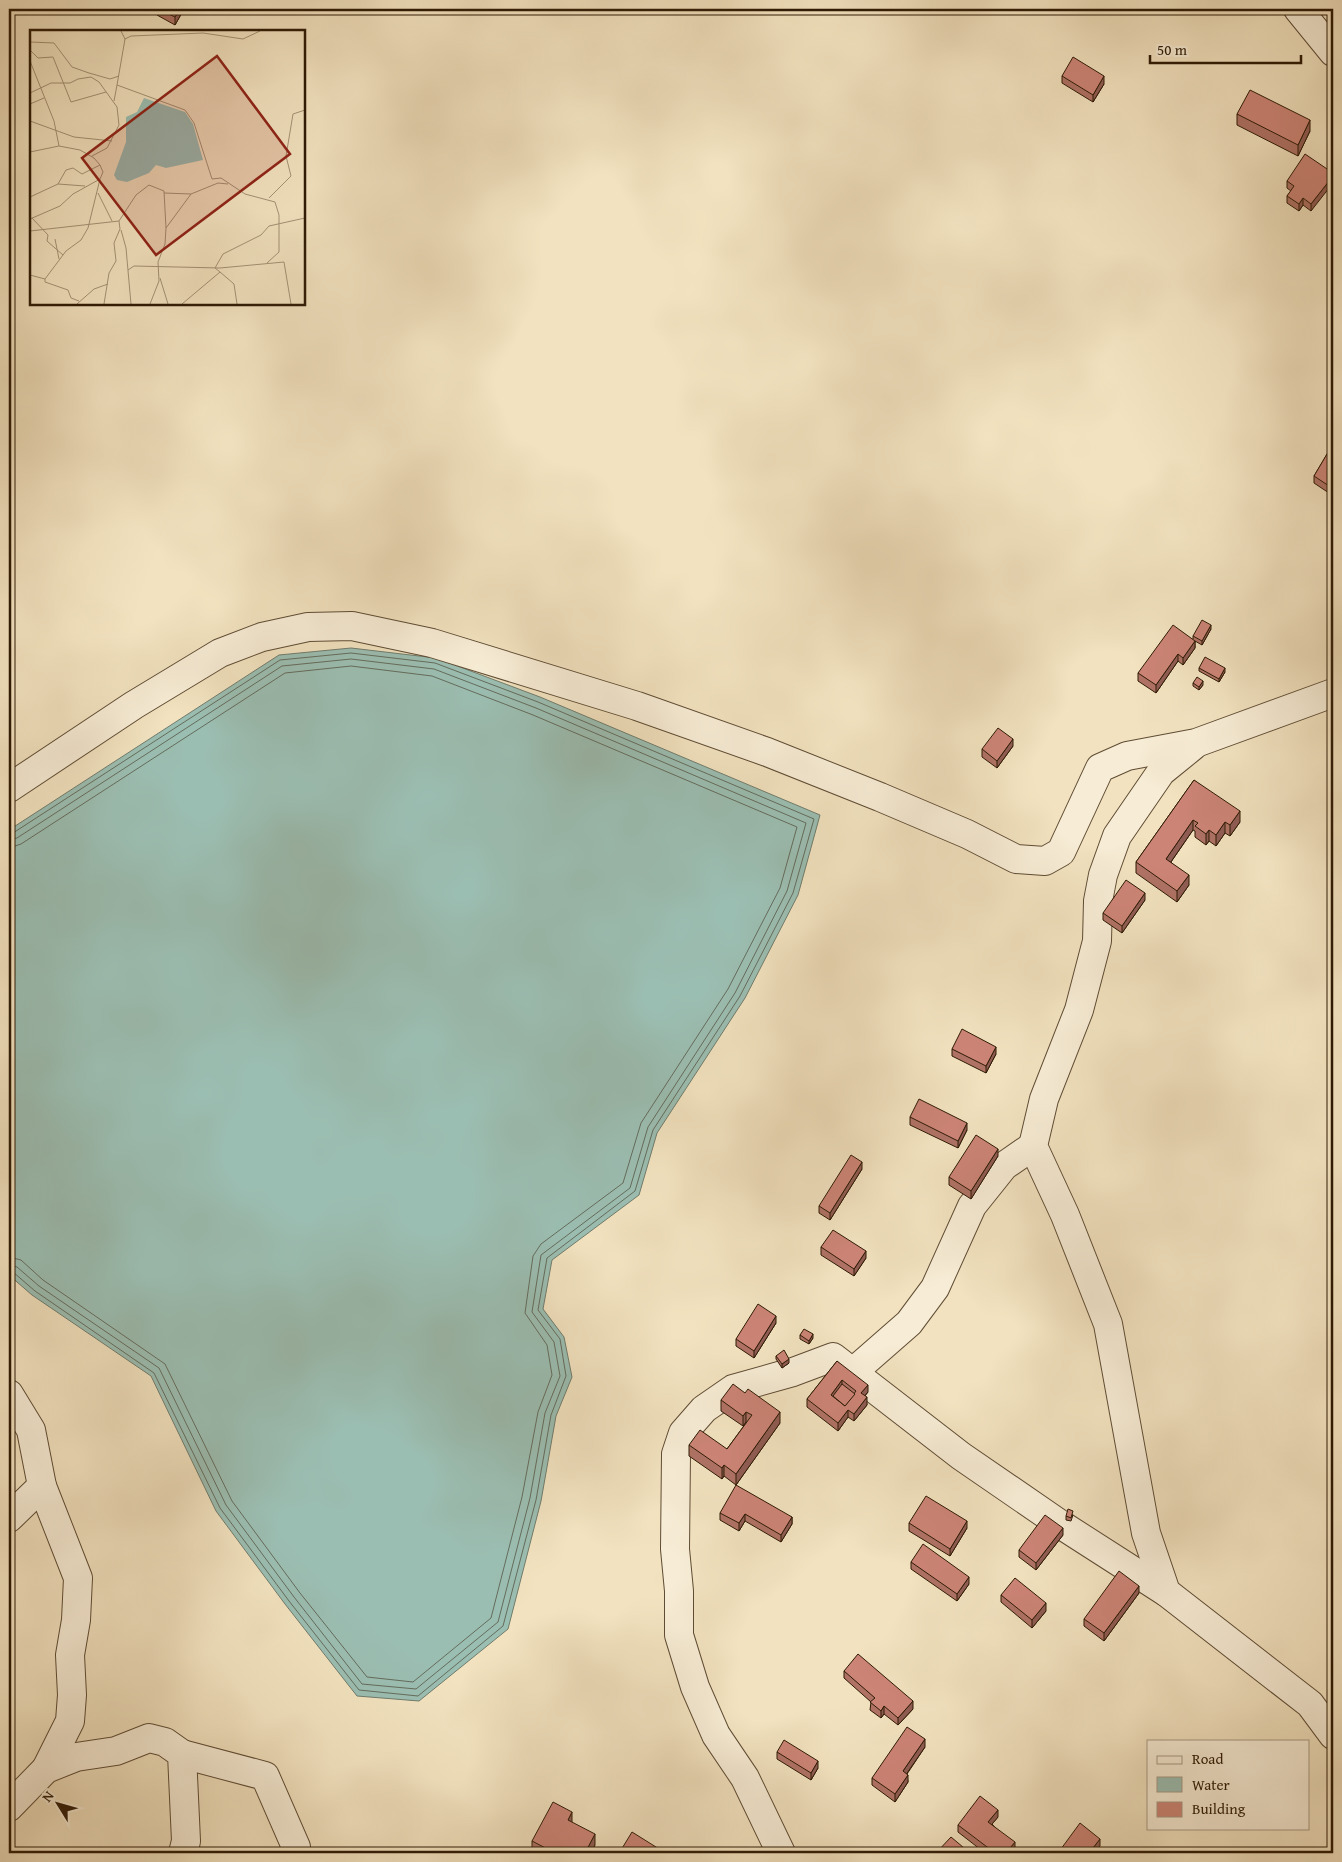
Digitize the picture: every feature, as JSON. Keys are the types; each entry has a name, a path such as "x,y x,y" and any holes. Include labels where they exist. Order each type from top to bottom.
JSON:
{"street":[{"path":"1298,9 1333,52"},
{"path":"9,788 134,705 220,653 262,637 308,626 352,626 432,643 637,706 767,752 880,797 967,834 1016,859 1045,861 1061,852 1100,768 1127,756 1196,743 1333,693"},
{"path":"1166,1592 1146,1533 1108,1324 1065,1216 1034,1146 1044,1099 1079,1010 1097,941 1098,901 1103,875 1117,836 1161,772 1196,743"},
{"path":"853,1372 908,1323 935,1288 972,1206 1004,1166 1034,1146"},
{"path":"781,1853 745,1778 716,1735 695,1687 679,1635 679,1590 675,1549 676,1454 683,1433 704,1409 733,1389 792,1372 833,1357 961,1456 1060,1524 1166,1592 1310,1704 1333,1734"},
{"path":"9,1394 31,1430 42,1486 78,1578 76,1620 70,1655 72,1695 70,1721 46,1769 9,1807"},
{"path":"9,1518 42,1486"},
{"path":"46,1769 76,1758 116,1751 149,1738 165,1742 182,1754 265,1776 297,1851"},
{"path":"182,1754 186,1841 184,1853"}],"water":[{"path":"351,648 436,658 540,697 820,815 798,895 745,998 657,1133 639,1195 552,1260 543,1309 564,1337 572,1377 556,1416 541,1501 508,1629 419,1701 357,1696 216,1511 151,1376 32,1295 9,1275 9,830 279,655"}],"building":[{"path":"158,9 180,9 175,17"},
{"path":"1073,57 1104,76 1093,95 1062,76"},
{"path":"1250,90 1310,120 1298,145 1237,114"},
{"path":"1305,154 1333,173 1333,176 1311,204 1303,198 1299,204 1287,196 1294,186 1287,181"},
{"path":"1333,444 1333,486 1332,488 1314,476"},
{"path":"1202,620 1211,625 1202,641 1193,636"},
{"path":"1173,625 1195,641 1183,658 1178,654 1156,685 1138,673"},
{"path":"1205,657 1225,668 1219,679 1199,668"},
{"path":"1197,677 1203,681 1199,687 1193,683"},
{"path":"998,728 1013,739 997,761 982,749"},
{"path":"1194,780 1240,811 1230,825 1225,822 1216,835 1209,830 1206,834 1195,826 1198,823 1193,820 1166,859 1189,875 1177,891 1136,862"},
{"path":"1126,880 1145,893 1122,926 1103,913"},
{"path":"962,1029 996,1047 986,1066 952,1049"},
{"path":"919,1099 967,1123 958,1141 910,1117"},
{"path":"976,1135 998,1149 971,1191 949,1177"},
{"path":"851,1155 862,1162 830,1213 819,1206"},
{"path":"833,1230 866,1251 854,1269 821,1247"},
{"path":"758,1304 776,1316 754,1351 736,1339"},
{"path":"804,1329 813,1334 809,1341 800,1335"},
{"path":"784,1350 789,1359 782,1364 776,1356"},
{"path":"837,1361 868,1385 861,1393 867,1397 854,1414 848,1410 838,1423 807,1399","holes":["842,1380 856,1391 845,1406 831,1395"]},
{"path":"733,1384 745,1393 748,1389 780,1412 736,1474 724,1465 722,1468 689,1445 700,1430 727,1449 752,1415 746,1412 743,1416 721,1400"},
{"path":"842,1384 855,1394 845,1406 833,1396"},
{"path":"736,1485 792,1517 781,1535 745,1514 739,1523 720,1513"},
{"path":"926,1496 967,1521 950,1549 909,1523"},
{"path":"1068,1509 1073,1511 1071,1518 1066,1516"},
{"path":"1045,1515 1063,1528 1036,1563 1019,1550"},
{"path":"923,1544 969,1577 957,1594 911,1562"},
{"path":"1119,1571 1139,1586 1104,1633 1084,1619"},
{"path":"1015,1578 1046,1603 1032,1620 1001,1595"},
{"path":"858,1654 913,1701 898,1718 884,1706 881,1711 870,1702 875,1698 844,1671"},
{"path":"907,1727 925,1739 903,1771 908,1775 895,1794 872,1778"},
{"path":"784,1740 818,1761 811,1773 777,1752"},
{"path":"980,1796 998,1810 988,1822 1015,1842 1006,1853 995,1853 958,1825"},
{"path":"553,1802 572,1812 568,1820 595,1834 585,1853 555,1853 532,1841"},
{"path":"1080,1823 1100,1839 1089,1853 1058,1853"},
{"path":"632,1832 664,1852 625,1853 621,1850"},
{"path":"951,1837 970,1853 936,1853"}]}
